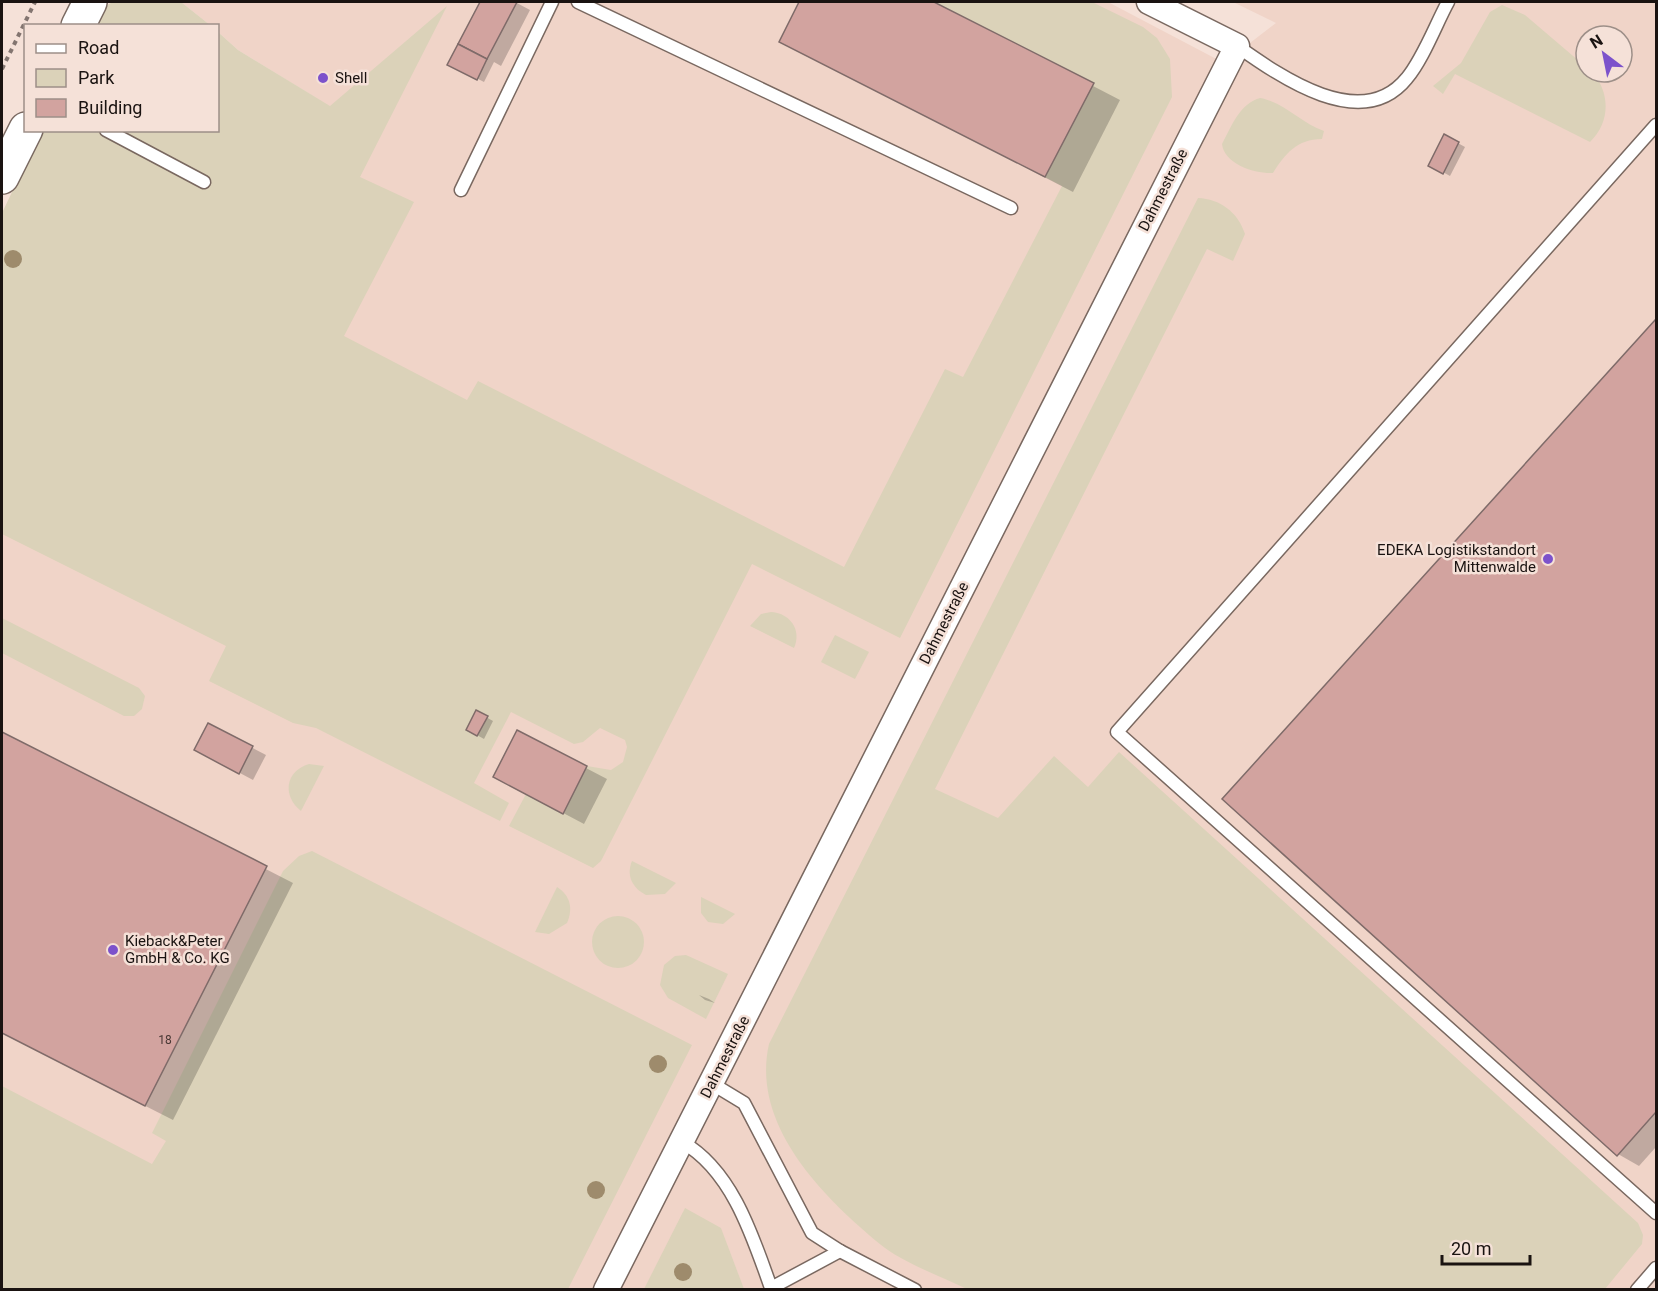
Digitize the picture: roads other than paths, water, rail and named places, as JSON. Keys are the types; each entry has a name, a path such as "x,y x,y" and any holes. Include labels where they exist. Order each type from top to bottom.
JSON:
{"main road":[{"path":"79,24 90,2"},
{"path":"2,177 24,132"}],"street":[{"path":"1149,2 1237,46"},
{"name":"Dahmestraße","path":"606,1290 1237,46"}],"lane":[{"path":"461,190 552,2"},
{"path":"578,2 1011,208"},
{"path":"1237,46 1284,79 1336,99 1363,103 1389,96 1408,78 1448,2"},
{"path":"1656,125 1117,732 1656,1213"},
{"path":"110,132 204,182"},
{"path":"711,1083 744,1103 812,1233 840,1251 915,1290"},
{"path":"682,1142 701,1153 747,1219 771,1288 840,1251"},
{"path":"1637,1290 1656,1268"}],"place":[{"name":"Shell","path":"323,78"},
{"name":"EDEKA Logistikstandort Mittenwalde","path":"1548,559"},
{"name":"Kieback&Peter GmbH & Co. KG","path":"113,950"}]}
